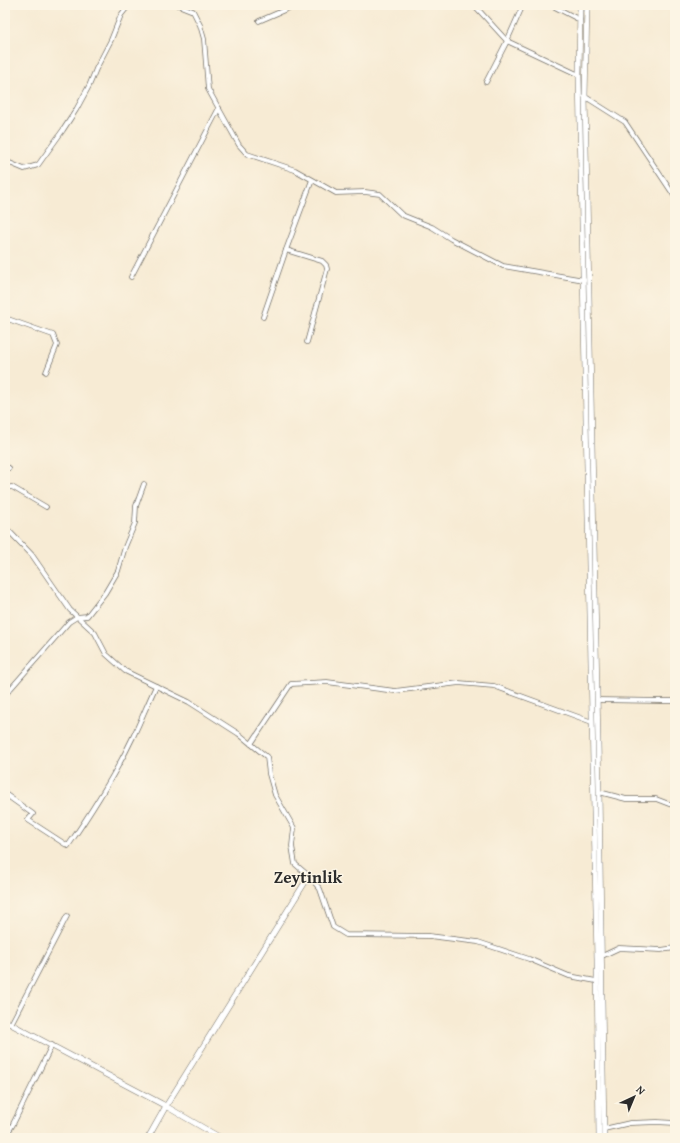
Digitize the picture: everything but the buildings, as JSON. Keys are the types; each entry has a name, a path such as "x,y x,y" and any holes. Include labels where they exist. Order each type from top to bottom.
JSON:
{"street":[{"path":"5,161 24,169 38,165 76,110 111,40 121,15 129,5"},
{"path":"178,5 192,11 200,25 204,39 208,89 239,145 247,154 295,170 336,193 365,192 380,194 402,215 432,227 451,239 503,266 584,280"},
{"path":"259,20 296,5"},
{"path":"474,5 507,41 579,75"},
{"path":"486,82 523,5"},
{"path":"551,5 580,20"},
{"path":"580,5 579,75 594,700 599,792 599,958 596,981 599,1138"},
{"path":"587,5 585,97 594,700 592,722 604,1138"},
{"path":"580,94 625,122 675,197"},
{"path":"131,278 219,108"},
{"path":"263,317 312,180"},
{"path":"286,250 322,262 326,265 327,269 307,342"},
{"path":"5,318 53,335 57,345 46,372"},
{"path":"5,695 69,622 77,617 88,616 106,593 118,571 125,547 135,523 136,506 144,484"},
{"path":"5,488 12,488 46,507"},
{"path":"5,528 10,531 32,555 70,610 95,634 106,654 125,671 189,702 239,734 267,757 269,774 275,795 294,828 292,846 295,864 309,876 320,889 333,927 346,935 429,936 478,942 529,959 569,976 596,981"},
{"path":"251,744 291,684 327,682 395,691 459,683 494,686 592,722"},
{"path":"5,794 32,814 28,820 68,846 95,807 106,787 133,737 156,686"},
{"path":"594,700 675,700"},
{"path":"599,792 626,799 656,799 675,805"},
{"path":"148,1138 166,1106 309,876"},
{"path":"11,1024 67,916"},
{"path":"599,958 619,948 661,950 675,948"},
{"path":"5,1021 166,1106 221,1138"},
{"path":"5,1132 8,1132 12,1126 52,1045"},
{"path":"604,1128 630,1123 675,1123"}],"district":[{"name":"Zeytinlik","path":"308,877"}]}
